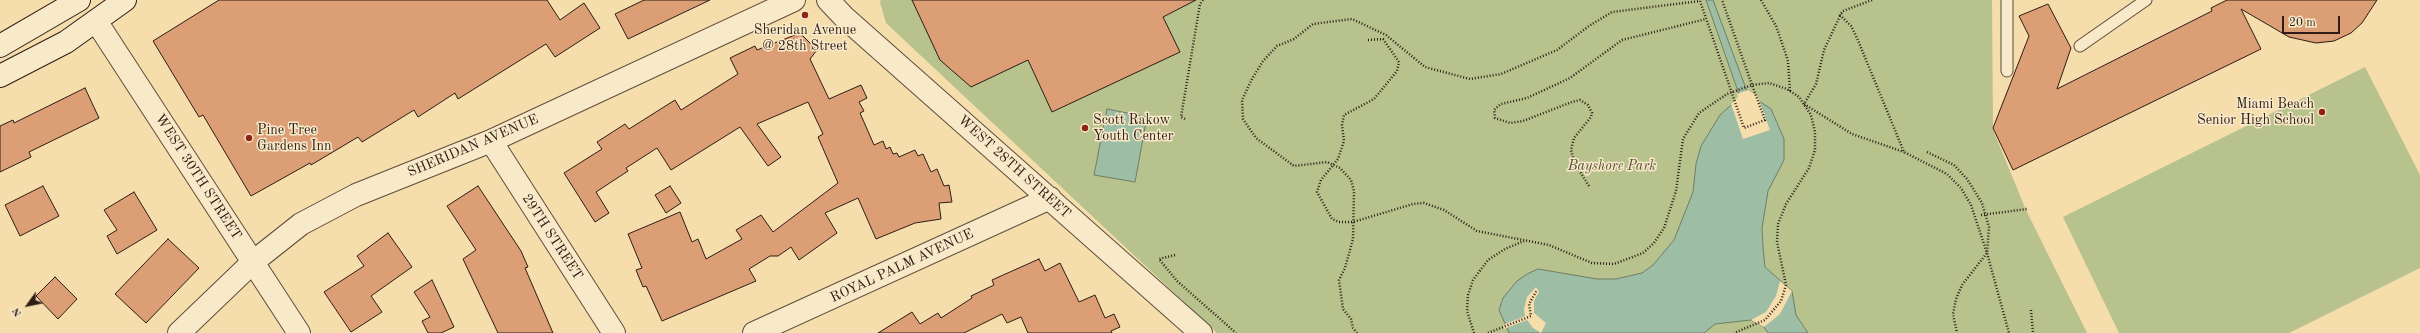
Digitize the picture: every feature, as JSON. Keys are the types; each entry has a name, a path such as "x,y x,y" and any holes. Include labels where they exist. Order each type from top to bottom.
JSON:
{"street":[{"path":"0,46 79,0"},
{"path":"0,76 66,42 125,0"},
{"name":"SHERIDAN AVENUE","path":"179,333 253,262 301,224 356,195 491,140 794,0"},
{"name":"WEST 28TH STREET","path":"828,0 844,17 1201,333"},
{"name":"WEST 30TH STREET","path":"96,22 299,333"},
{"name":"29TH STREET","path":"491,140 614,333"},
{"name":"ROYAL PALM AVENUE","path":"754,333 1050,198"}],"lane":[{"path":"2007,0 2007,71"},
{"path":"2080,46 2146,0"}],"path":[{"path":"1185,119 1181,117 1200,4 1203,0"},
{"path":"1357,333 1353,328 1351,319 1343,310 1339,280 1351,247 1354,191 1351,180 1340,168 1327,162 1294,166 1256,138 1243,119 1242,100 1263,61 1277,46 1294,39 1313,24 1352,19 1386,35 1425,67 1470,79 1501,74 1557,50 1589,26 1612,12 1700,0 1744,128 1764,120 1722,0"},
{"path":"1761,0 1776,26 1788,61 1790,90"},
{"path":"1804,104 1816,84 1824,50 1840,15 1843,11 1872,0"},
{"path":"1840,15 1851,26 1857,38 1904,152"},
{"path":"1589,186 1575,164 1571,150 1574,138 1591,117 1592,112 1588,105 1580,100 1523,121 1510,123 1495,118 1494,110 1501,104 1527,98 1570,78 1627,38 1706,18"},
{"path":"1368,40 1383,39 1399,62 1397,72 1374,99 1344,115 1342,125 1344,140 1338,159 1321,180 1317,192 1332,219 1339,222 1353,222 1413,204 1424,203 1444,210 1477,231 1549,245 1596,263 1618,263 1643,254 1654,243 1667,223 1676,192 1681,146 1686,131 1704,107 1731,92 1752,85 1769,83 1790,90 1804,104 1852,134 1904,152 1947,174 1960,188 1971,205 1987,253 2008,333"},
{"path":"1734,333 1760,324 1776,309 1781,301 1786,285 1783,264 1777,242 1778,224 1786,204 1809,168 1815,150 1814,123 1804,104"},
{"path":"1927,152 1945,159 1962,173 1978,195 1989,227 1987,253 1962,285 1956,299 1953,314 1956,333"},
{"path":"1981,215 2002,214 2027,209"},
{"path":"1474,333 1468,319 1467,306 1473,280 1488,260 1504,249 1525,241"},
{"path":"1175,255 1159,258 1177,281 1236,333"},
{"path":"1488,333 1531,316 1529,304 1537,290"},
{"path":"2031,310 2033,333"}],"green space":[{"name":"Bayshore Park","path":"881,0 1992,0 1993,130 2026,210 2087,333 1217,333 886,23 880,2"},
{"name":"Miami Beach Senior High School","path":"2365,67 2420,175 2420,268 2289,333 2119,333 2063,217"}],"shaded area":[{"path":"1706,0 1713,0 1748,94 1771,109 1784,139 1784,160 1768,191 1762,228 1765,267 1792,291 1796,315 1808,333 1768,333 1764,327 1751,320 1715,324 1704,333 1509,333 1499,310 1503,298 1517,281 1529,273 1538,269 1597,279 1616,279 1642,273 1653,265 1674,240 1693,192 1696,164 1701,146 1720,115 1740,97"},
{"path":"1107,109 1147,117 1135,182 1094,175"}],"pier":[{"path":"1748,90 1758,97 1770,130 1743,139 1731,104 1738,97 1737,94"},
{"path":"1780,281 1792,291 1780,314 1764,327 1751,320 1766,312 1776,296"},
{"path":"1536,287 1539,292 1534,301 1534,313 1546,323 1541,333 1533,328 1527,320 1504,329 1503,325 1525,316 1524,309 1527,297"}],"building":[{"path":"219,0 547,0 560,20 584,3 600,28 555,57 546,44 458,99 455,93 418,117 414,110 362,142 358,137 311,165 310,163 251,196 203,115 199,117 153,41"},
{"path":"644,0 710,0 628,39 615,14"},
{"name":"Scott Rakow Youth Center","path":"912,0 1196,0 1163,17 1180,52 1052,112 1028,60 971,87 940,60"},
{"path":"2227,0 2377,0 2362,23 2351,33 2334,41 2316,43 2289,37 2241,9 2261,49 2013,170 1993,128 2029,36 2019,16 2048,4 2071,48 2057,89 2212,11 2211,8"},
{"path":"800,33 817,50 810,59 829,99 861,85 867,98 859,102 864,111 860,113 874,145 883,141 886,149 890,147 893,154 897,153 899,157 915,150 918,156 923,154 931,172 937,169 944,186 949,185 952,202 939,203 941,219 915,223 876,239 858,198 825,213 837,233 799,260 791,247 778,256 770,256 749,269 756,281 662,321 646,286 643,287 636,270 642,268 628,234 680,212 692,242 698,239 706,259 742,239 736,230 761,215 773,232 838,183 818,137 823,134 808,102 757,124 781,157 768,166 740,127 671,170 657,148 626,168 628,171 596,192 609,213 595,222 564,173 602,149 597,142 625,124 629,129 675,100 681,110 738,74 730,58 755,46 757,50"},
{"path":"85,88 99,118 29,152 31,157 0,172 0,126 13,120 14,123"},
{"path":"43,186 59,216 20,236 5,205"},
{"path":"478,186 521,251 528,267 525,268 553,333 498,333 463,259 476,250 447,206"},
{"path":"670,186 681,203 666,213 655,195"},
{"path":"134,192 157,230 117,254 107,236 117,230 104,210"},
{"path":"388,233 412,267 371,296 382,312 351,332 324,292 364,266 357,256"},
{"path":"168,239 199,268 146,323 115,294"},
{"path":"1039,259 1045,271 1060,263 1079,302 1095,295 1105,318 1114,314 1120,327 1111,331 1112,333 1028,333 1021,317 1007,323 1002,314 964,333 878,333 912,312 920,324 938,313 941,318 972,298 971,296 994,285 992,280"},
{"path":"55,277 77,299 58,319 36,296"},
{"path":"432,280 454,327 441,333 428,333 422,321 430,317 414,292"}],"place":[{"name":"Sheridan Avenue @ 28th Street","path":"805,15"},
{"name":"Miami Beach Senior High School","path":"2322,112"},
{"name":"Scott Rakow Youth Center","path":"1085,128"},
{"name":"Pine Tree Gardens Inn","path":"249,138"}]}
